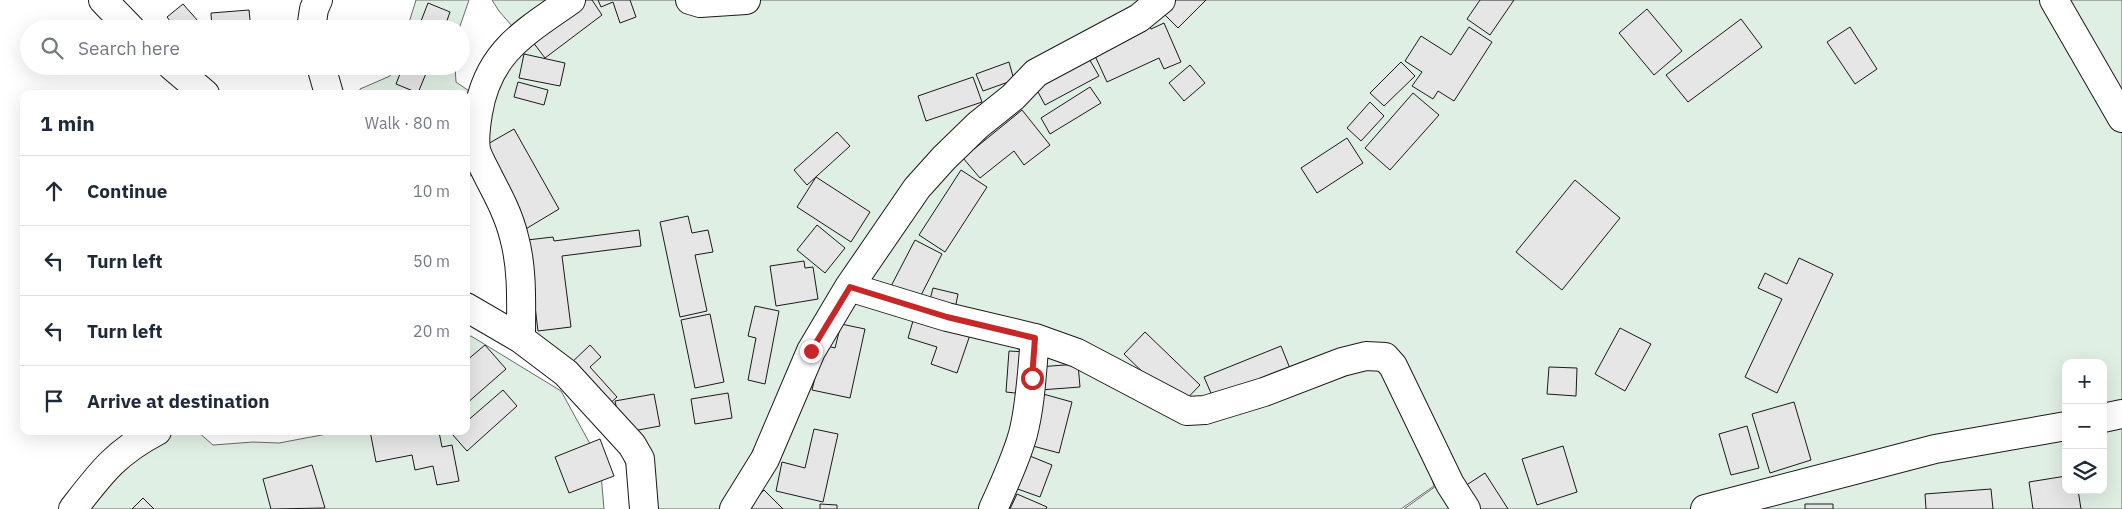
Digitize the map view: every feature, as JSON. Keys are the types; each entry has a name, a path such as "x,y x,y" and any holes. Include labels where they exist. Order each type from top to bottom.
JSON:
{"lane":[{"path":"103,0 122,20"},
{"path":"521,339 521,297 515,238 506,212 476,151 477,120 484,88 504,51 571,0"},
{"path":"690,0 700,4 746,0"},
{"path":"734,509 765,459 811,351 850,287 917,188 978,125 1013,97 1036,73 1140,18 1161,0"},
{"path":"2054,0 2122,118"},
{"path":"183,75 200,90"},
{"path":"324,75 328,90"},
{"path":"850,287 947,317 1035,338 1077,353 1187,411 1206,410 1264,392 1304,375 1342,362 1366,356 1377,355 1385,357 1393,366 1450,484 1466,509"},
{"path":"470,309 521,339 566,373 632,445 640,459 644,509"},
{"path":"993,509 1003,488 1022,433 1032,378 1035,338"},
{"path":"2107,417 2122,414"},
{"path":"1705,509 1935,449 2062,427"},
{"path":"73,509 107,466 134,443 149,435"}],"green space":[{"path":"416,0 469,0 462,20 410,20"},
{"path":"492,0 2122,0 2122,509 1404,509 1436,486 1413,408 1393,358 1319,383 1319,385 1392,360 1411,409 1434,486 1401,509 657,509 639,501 619,445 558,376 512,343 518,296 499,227 478,169 470,176 470,92 475,95 519,34"},
{"path":"390,75 456,75 456,82 468,90 360,90"},
{"path":"470,336 561,391 600,462 604,509 85,509 120,464 160,435 202,435 213,445 253,442 279,443 322,435 470,435"}],"building":[{"path":"577,0 592,0 602,15 545,58 529,37"},
{"path":"598,0 630,0 636,17 620,23 613,2 601,7"},
{"path":"1164,0 1206,0 1178,28 1157,7"},
{"path":"1480,0 1514,0 1490,35 1467,19"},
{"path":"428,3 450,12 447,20 421,20"},
{"path":"183,4 197,20 169,20 167,17"},
{"path":"1647,9 1682,51 1654,75 1619,33"},
{"path":"249,10 250,20 211,20 211,13"},
{"path":"1147,19 1151,29 1164,23 1181,62 1164,69 1159,58 1107,82 1090,45"},
{"path":"1741,19 1762,47 1688,102 1666,75"},
{"path":"1469,27 1492,42 1454,101 1438,91 1433,99 1412,86 1422,72 1405,61 1421,36 1451,55"},
{"path":"1850,27 1877,69 1855,84 1827,42"},
{"path":"1084,50 1099,76 1045,105 1031,79"},
{"path":"524,54 565,63 560,86 519,78"},
{"path":"1009,62 1014,80 983,91 976,74"},
{"path":"1401,62 1415,76 1384,106 1370,93"},
{"path":"1190,65 1205,83 1184,101 1169,83"},
{"path":"400,75 425,75 419,90 411,90 396,84"},
{"path":"973,77 982,102 926,121 918,96"},
{"path":"518,82 548,90 544,105 514,97"},
{"path":"1090,87 1101,103 1050,134 1041,118"},
{"path":"1413,93 1439,115 1390,170 1365,148"},
{"path":"1370,102 1384,116 1361,141 1347,128"},
{"path":"1022,110 1050,145 1024,165 1014,151 980,178 963,158"},
{"path":"514,129 559,209 524,230 479,149"},
{"path":"837,132 850,146 807,185 794,170"},
{"path":"1347,138 1363,163 1317,193 1301,168"},
{"path":"961,170 987,187 945,252 919,235"},
{"path":"816,177 870,212 851,242 797,207"},
{"path":"1575,180 1620,218 1562,290 1516,252"},
{"path":"688,216 692,233 708,230 713,252 695,255 707,311 680,317 660,222"},
{"path":"817,225 845,248 825,273 797,250"},
{"path":"639,230 641,246 562,256 571,327 538,331 527,240 553,237 554,241"},
{"path":"915,240 942,254 916,305 889,290"},
{"path":"1799,258 1833,274 1777,393 1745,377 1782,299 1758,288 1765,273 1787,284"},
{"path":"804,261 805,268 813,267 818,299 776,306 770,266"},
{"path":"933,288 958,294 954,314 928,307"},
{"path":"755,306 779,311 765,384 748,380 756,338 748,336"},
{"path":"710,314 724,382 695,388 681,320"},
{"path":"915,314 971,332 957,373 931,364 937,347 908,338"},
{"path":"841,324 865,329 850,398 812,390 823,345 835,348"},
{"path":"1620,328 1651,344 1625,391 1595,374"},
{"path":"1145,332 1200,385 1179,407 1124,354"},
{"path":"485,345 506,369 470,400 470,358"},
{"path":"590,345 601,357 590,367 617,397 606,407 568,366"},
{"path":"1281,346 1293,376 1214,400 1204,377"},
{"path":"1009,351 1027,352 1024,394 1006,392"},
{"path":"1078,364 1080,387 1040,390 1038,367"},
{"path":"1549,367 1577,368 1576,396 1547,394"},
{"path":"503,390 517,406 467,451 453,435 470,435 470,419"},
{"path":"728,393 732,418 695,424 691,399"},
{"path":"654,394 660,426 622,433 615,401"},
{"path":"1043,394 1072,402 1059,453 1029,445"},
{"path":"1794,402 1811,460 1770,473 1752,414"},
{"path":"1747,426 1759,468 1731,475 1719,434"},
{"path":"814,429 838,434 823,502 776,491 782,462 805,468"},
{"path":"371,435 440,435 442,447 452,445 459,481 437,485 433,466 415,470 412,455 376,462"},
{"path":"600,439 614,476 569,493 555,457"},
{"path":"1563,446 1577,492 1537,505 1522,459"},
{"path":"1025,454 1052,465 1040,497 1012,487"},
{"path":"312,465 325,508 271,509 263,479"},
{"path":"1485,473 1508,509 1479,509 1465,486"},
{"path":"2062,477 2062,494 2079,494 2081,509 2033,509 2029,482"},
{"path":"1991,489 1993,509 1926,509 1925,494"},
{"path":"764,490 783,509 746,509"},
{"path":"1017,494 1047,507 1046,509 1010,509"},
{"path":"143,498 154,509 132,509"},
{"path":"820,504 837,505 837,509 820,509"},
{"path":"1805,504 1833,504 1833,509 1805,509"}],"route":[{"path":"811,351 850,287 947,317 1035,338 1032,378"}]}
